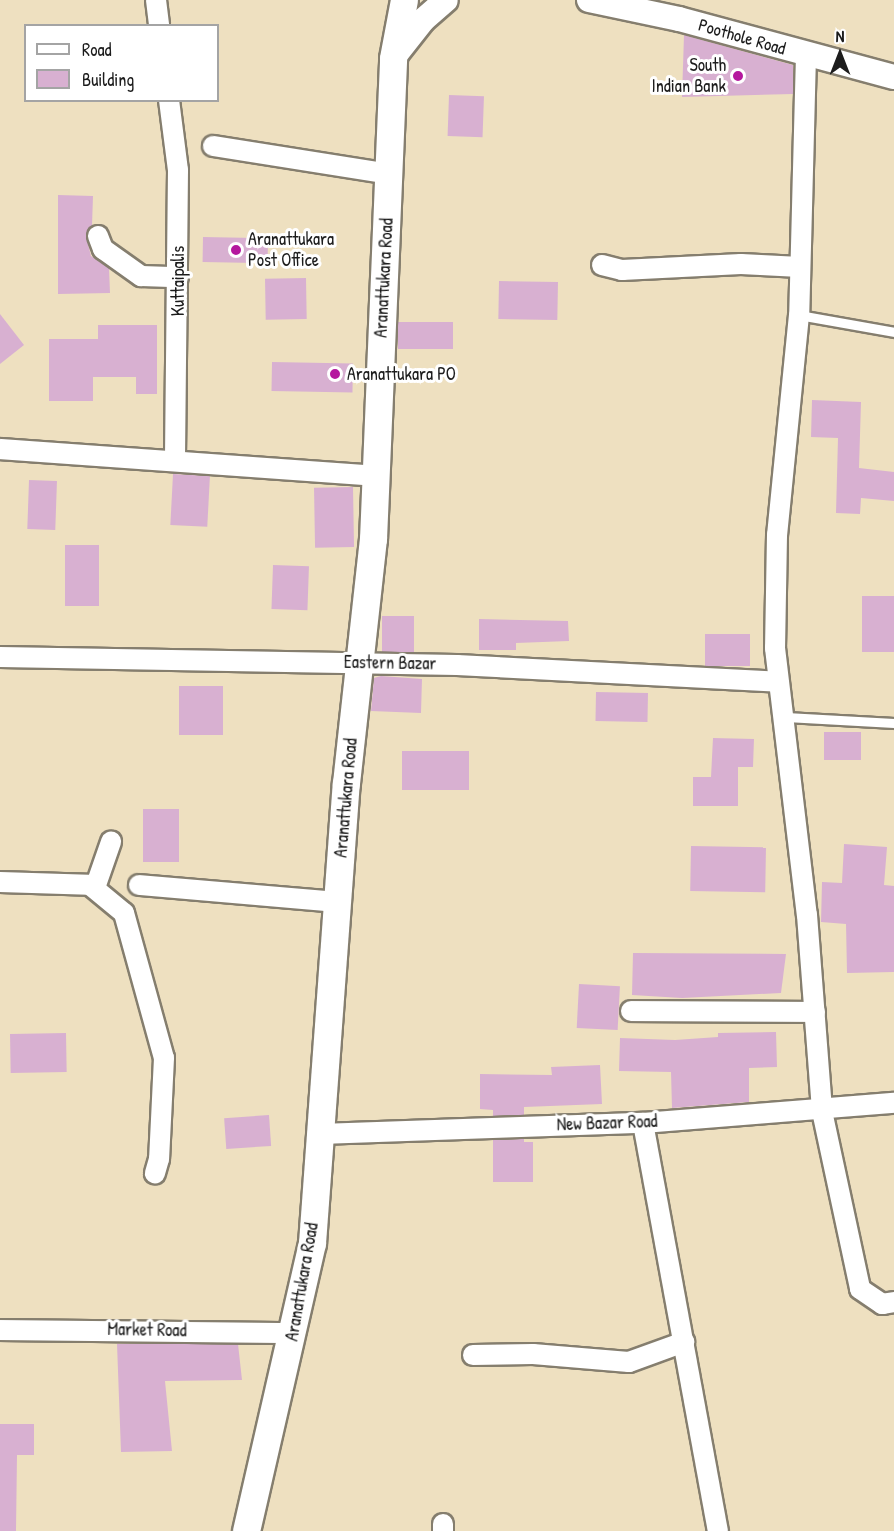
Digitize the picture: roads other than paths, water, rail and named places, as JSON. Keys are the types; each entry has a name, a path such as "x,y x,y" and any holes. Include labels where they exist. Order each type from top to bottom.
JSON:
{"main road":[{"name":"Aranattukara Road","path":"246,1531 294,1333 312,1243 336,902 360,662 375,476 393,58 404,0"}],"street":[{"path":"156,0 159,24"},
{"path":"393,58 423,20 446,0"},
{"name":"Poothole Road","path":"589,0 679,20 894,77"},
{"path":"806,55 799,315 777,535 775,648 786,717 815,1012 822,1111 860,1289 882,1304 894,1302"},
{"name":"Kuttaipalis","path":"169,102 178,171 175,461"},
{"path":"213,146 389,174"},
{"path":"98,236 103,249 141,276 178,277"},
{"path":"602,265 622,270 741,264 801,267"},
{"path":"0,449 375,476"},
{"name":"Eastern Bazar","path":"0,657 360,662 779,682"},
{"path":"0,882 96,885 111,842"},
{"path":"90,885 124,913 164,1058 159,1159 155,1173"},
{"path":"139,885 336,902"},
{"path":"631,1011 815,1012"},
{"name":"New Bazar Road","path":"320,1134 643,1123 822,1111 894,1103"},
{"path":"643,1123 718,1531"},
{"name":"Market Road","path":"0,1330 294,1333"},
{"path":"473,1355 533,1354 629,1362 684,1342"}],"lane":[{"path":"799,315 894,332"},
{"path":"786,717 894,723"}],"place":[{"name":"South Indian Bank","path":"738,76"},
{"name":"Aranattukara Post Office","path":"236,250"},
{"name":"Aranattukara PO","path":"335,374"}]}
